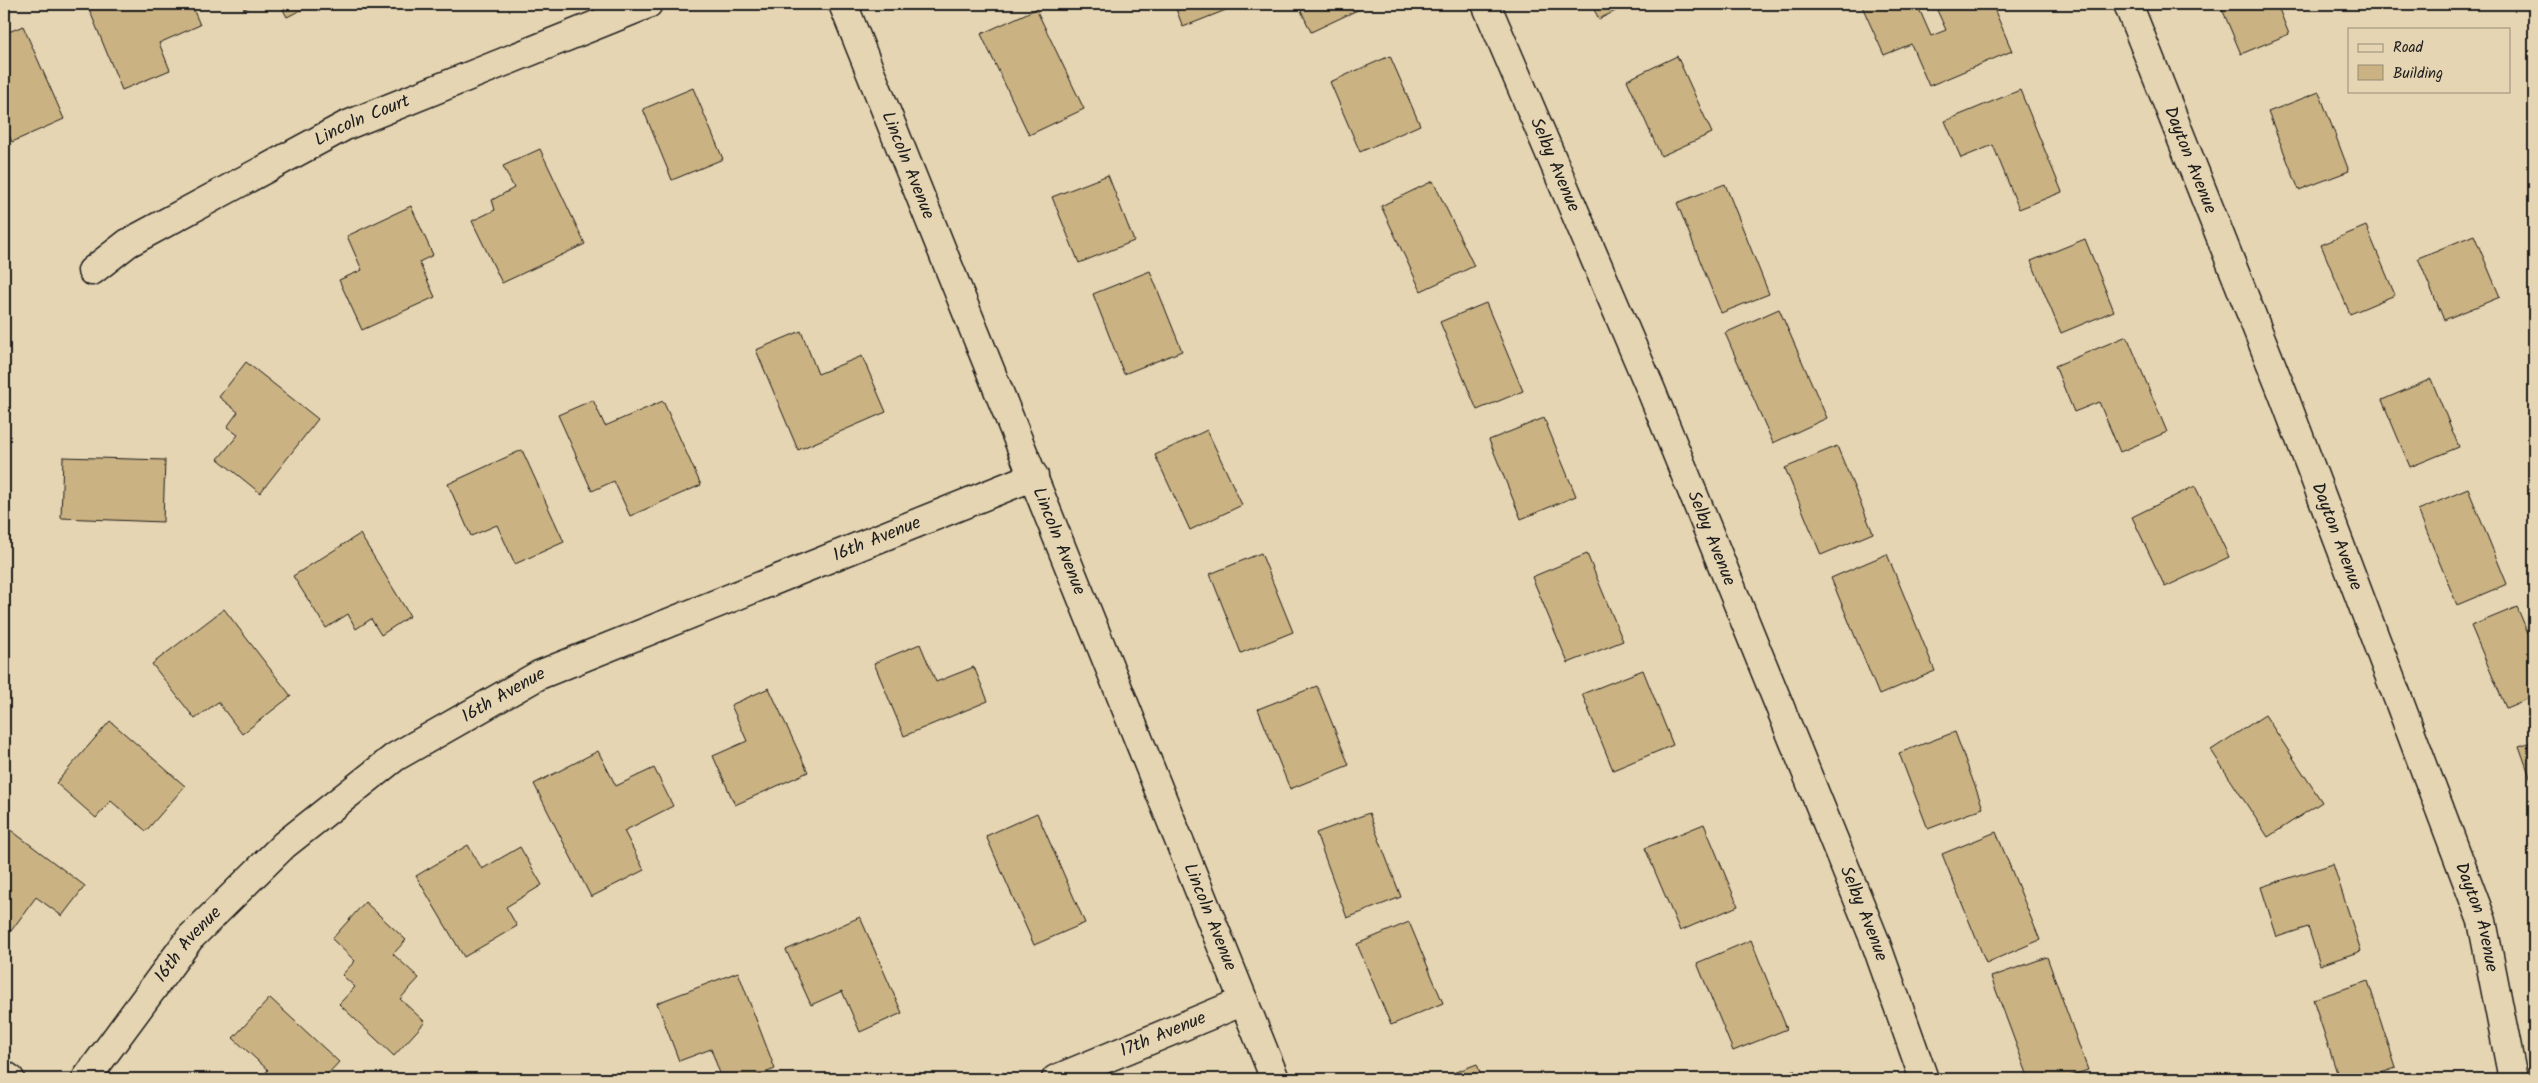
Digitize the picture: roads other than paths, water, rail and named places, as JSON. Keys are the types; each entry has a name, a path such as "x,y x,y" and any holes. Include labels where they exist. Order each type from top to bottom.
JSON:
{"street":[{"name":"Lincoln Court","path":"92,271 128,243 345,126 648,4"},
{"name":"Lincoln Avenue","path":"843,4 1275,1079"},
{"name":"Selby Avenue","path":"1486,4 1651,390 1875,941 1924,1079"},
{"name":"Dayton Avenue","path":"2128,4 2283,394 2482,921 2513,1079"},
{"name":"16th Avenue","path":"86,1079 190,938 284,845 395,758 540,675 1034,476"},
{"name":"17th Avenue","path":"1056,1079 1244,1001"},
{"path":"4,1075 10,1079"}]}
